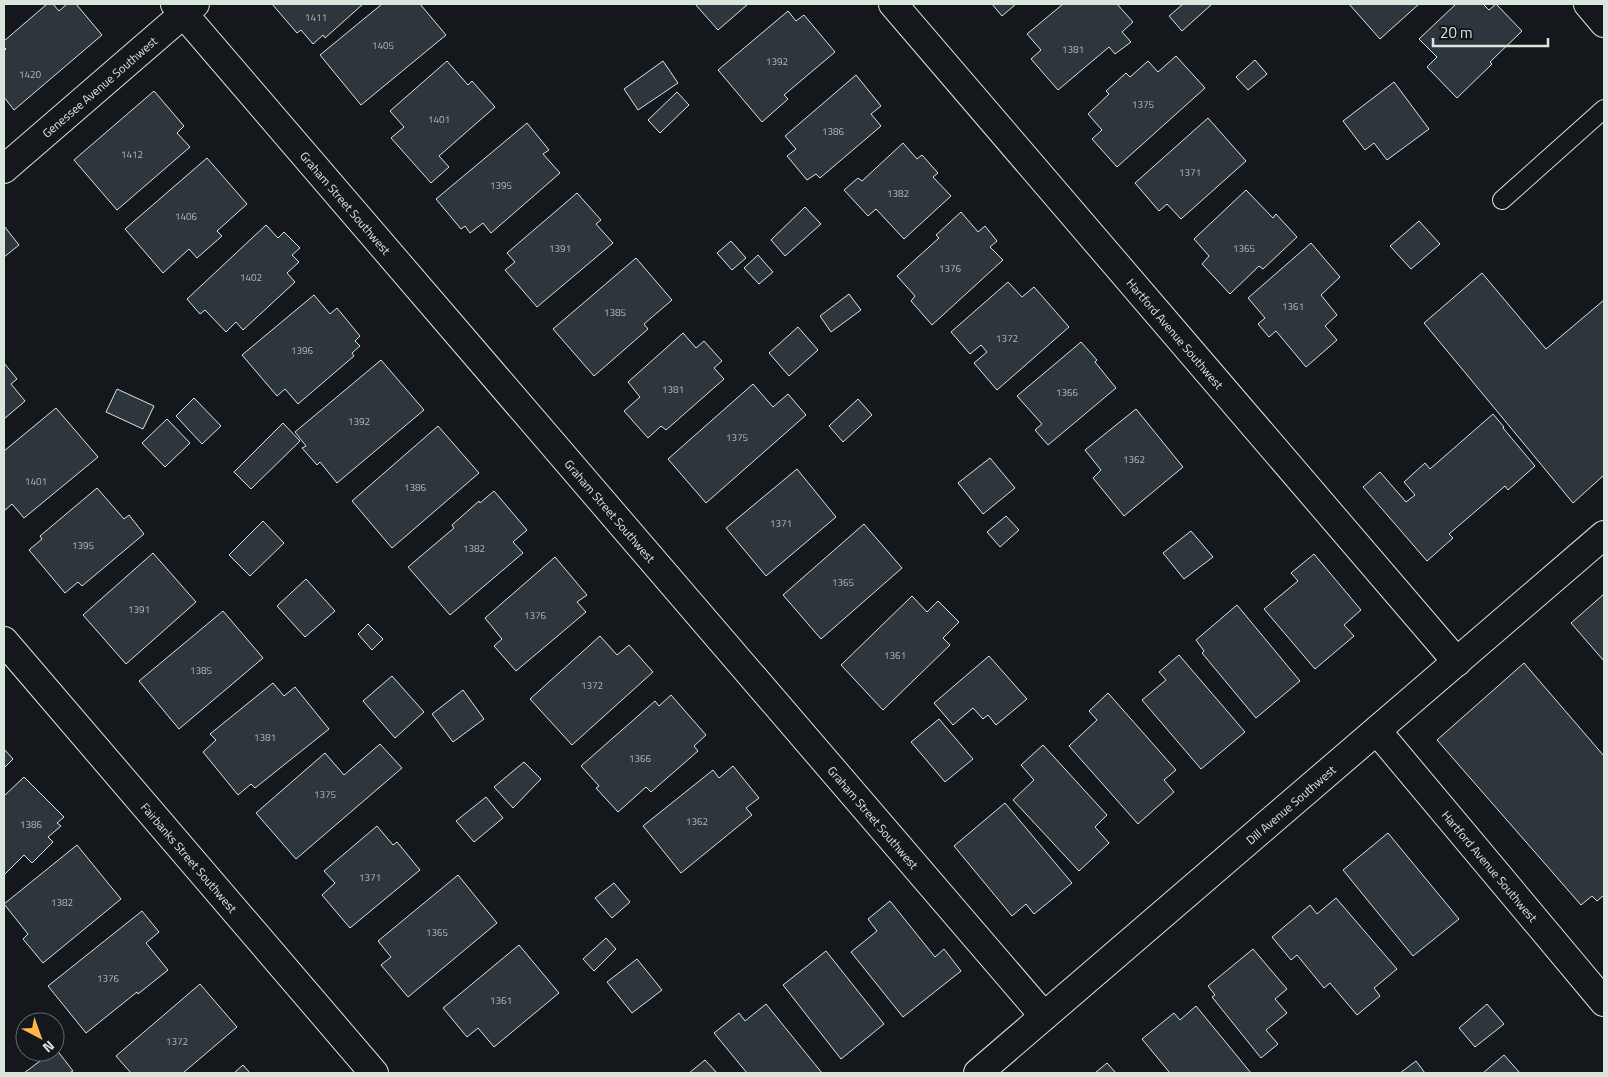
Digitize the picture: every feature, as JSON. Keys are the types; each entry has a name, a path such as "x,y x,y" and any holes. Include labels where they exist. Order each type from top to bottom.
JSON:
{"street":[{"name":"Hartford Avenue Southwest","path":"893,4 1457,662"},
{"path":"1588,4 1604,23"},
{"name":"Genessee Avenue Southwest","path":"4,169 184,7"},
{"name":"Graham Street Southwest","path":"184,7 1044,1016"},
{"name":"Dill Avenue Southwest","path":"978,1073 1604,535"},
{"name":"Fairbanks Street Southwest","path":"4,641 374,1073"},
{"name":"Hartford Avenue Southwest","path":"1377,731 1604,1002"}],"lane":[{"path":"1502,200 1604,109"}],"building":[{"path":"47,4 53,4 59,11 67,4 76,4 102,35 14,110 4,97 4,51 6,49 4,41"},
{"path":"272,4 363,4 325,38 323,35 313,44 301,30 297,33"},
{"path":"382,4 420,4 446,35 361,105 320,55"},
{"path":"695,4 748,4 718,30"},
{"path":"992,4 1016,4 1002,16"},
{"path":"1063,4 1117,4 1133,22 1122,32 1131,42 1115,54 1109,47 1058,90 1031,59 1041,50 1027,34"},
{"path":"1183,4 1212,4 1182,31 1169,16"},
{"path":"1349,4 1419,4 1380,39"},
{"path":"1456,4 1483,4 1489,10 1496,4 1522,31 1457,98 1427,67 1437,57 1419,39"},
{"path":"788,11 796,21 804,15 835,52 784,95 788,99 762,122 718,70"},
{"path":"1176,56 1205,88 1117,167 1092,139 1102,130 1088,114 1109,94 1106,91 1126,73 1130,77 1148,61 1158,72"},
{"path":"1255,60 1267,74 1248,90 1236,77"},
{"path":"447,61 468,85 472,81 495,107 439,156 449,167 431,183 391,138 404,127 390,111"},
{"path":"663,61 678,83 638,110 624,89"},
{"path":"856,75 881,106 871,114 881,126 820,178 816,174 807,180 787,156 796,149 785,136"},
{"path":"1394,82 1429,129 1387,160 1374,143 1365,150 1343,121"},
{"path":"154,91 184,126 177,133 190,147 117,210 74,160"},
{"path":"677,92 689,105 660,133 648,120"},
{"path":"1208,118 1246,161 1181,219 1167,204 1159,211 1135,183"},
{"path":"527,123 549,150 543,154 560,173 491,233 483,223 470,233 465,226 461,229 436,199"},
{"path":"903,143 917,159 922,155 938,173 933,177 951,196 904,239 876,209 868,216 844,190 858,178 862,181"},
{"path":"207,158 247,204 217,231 222,236 197,258 189,249 163,273 125,229"},
{"path":"1246,190 1273,218 1276,214 1297,237 1263,269 1259,266 1230,294 1202,264 1209,256 1194,239"},
{"path":"577,193 601,220 596,224 613,243 537,307 505,270 515,262 507,253"},
{"path":"805,207 821,224 785,256 771,240"},
{"path":"961,212 978,232 985,226 997,241 990,247 1003,260 932,325 911,301 915,296 897,276 939,238 936,235"},
{"path":"1419,221 1440,244 1411,269 1390,246"},
{"path":"266,225 278,238 284,232 300,248 292,255 299,262 287,273 295,282 243,330 236,322 226,332 205,310 200,314 187,299"},
{"path":"4,226 19,245 4,257"},
{"path":"731,241 746,258 732,270 717,253"},
{"path":"1311,243 1340,277 1321,295 1337,315 1325,326 1337,340 1306,367 1276,331 1269,337 1258,324 1265,318 1248,298"},
{"path":"758,255 773,272 759,284 744,268"},
{"path":"636,258 672,300 644,324 648,329 594,376 553,329"},
{"path":"1482,273 1546,349 1604,300 1604,475 1573,503 1424,323"},
{"path":"1008,282 1022,297 1034,287 1069,327 997,390 974,363 987,352 981,345 970,354 951,332"},
{"path":"849,294 861,310 831,332 820,316"},
{"path":"314,295 330,314 337,308 360,336 355,341 360,346 352,353 354,356 298,404 285,389 277,396 242,355"},
{"path":"798,327 818,350 789,376 769,353"},
{"path":"683,333 696,348 704,341 722,361 714,368 724,379 666,430 661,426 648,438 624,411 640,397 628,382"},
{"path":"1081,342 1097,360 1095,362 1116,388 1048,445 1035,430 1042,424 1017,396"},
{"path":"381,360 424,410 337,483 320,462 317,465 302,448 306,446 295,432"},
{"path":"4,363 17,379 11,384 25,401 4,419"},
{"path":"753,384 773,407 788,394 806,415 706,503 668,459"},
{"path":"117,389 154,406 143,429 106,412"},
{"path":"194,398 221,426 202,444 176,416"},
{"path":"858,399 872,415 843,442 829,426"},
{"path":"56,408 98,457 24,518 12,504 4,511 4,451"},
{"path":"1136,409 1183,467 1124,516 1093,478 1101,470 1085,450"},
{"path":"1493,414 1535,466 1508,490 1505,486 1449,534 1453,538 1427,561 1363,487 1380,472 1406,502 1415,495 1404,482 1425,463 1430,469"},
{"path":"167,419 190,443 165,467 142,443"},
{"path":"283,423 300,441 251,489 234,472"},
{"path":"438,426 479,473 392,548 352,501"},
{"path":"990,458 1015,488 983,514 958,483"},
{"path":"797,469 836,517 766,576 726,528"},
{"path":"97,488 124,519 129,515 144,534 82,586 78,582 65,593 29,550 42,539 40,536"},
{"path":"494,491 527,530 513,542 523,553 450,615 408,567 454,528 452,525 479,501 480,503"},
{"path":"1006,516 1019,530 1000,547 987,532"},
{"path":"263,521 284,543 250,576 229,555"},
{"path":"864,524 902,568 821,639 783,595"},
{"path":"1191,531 1213,557 1184,579 1163,553"},
{"path":"153,553 196,602 126,664 83,615"},
{"path":"1314,554 1361,610 1344,625 1354,636 1315,669 1264,609 1298,581 1291,573"},
{"path":"555,557 587,595 577,602 586,612 516,671 494,646 502,639 485,618"},
{"path":"306,579 335,611 305,637 277,606"},
{"path":"1604,594 1604,661 1571,623"},
{"path":"912,596 927,612 938,601 959,622 943,638 950,645 883,710 841,665"},
{"path":"1237,605 1300,681 1256,718 1202,653 1204,651 1196,640"},
{"path":"223,611 263,658 179,729 139,681"},
{"path":"368,624 383,639 372,650 358,634"},
{"path":"600,636 617,655 629,645 653,672 572,745 530,699"},
{"path":"1179,655 1245,732 1201,769 1142,700 1166,680 1159,672"},
{"path":"989,656 1027,699 996,725 988,715 983,719 973,708 953,725 934,703"},
{"path":"1524,663 1604,756 1604,895 1597,901 1592,896 1581,905 1437,740"},
{"path":"392,676 424,712 395,738 363,701"},
{"path":"273,683 284,696 295,687 329,729 255,788 251,784 238,795 203,752 216,740 210,734"},
{"path":"463,690 484,719 453,742 432,714"},
{"path":"1108,693 1176,770 1164,780 1174,792 1138,824 1069,746 1097,720 1089,711"},
{"path":"671,695 706,735 694,746 698,751 651,792 646,787 618,812 596,788 599,786 581,766 655,701 659,706"},
{"path":"939,719 973,759 945,782 911,742"},
{"path":"380,744 402,768 296,859 256,813 325,753 344,775"},
{"path":"1043,745 1107,815 1095,827 1109,843 1079,871 1013,800 1034,780 1021,765"},
{"path":"4,749 13,759 4,768"},
{"path":"524,762 541,779 513,808 494,787"},
{"path":"733,766 759,798 746,808 752,815 681,873 643,826 713,770 719,778"},
{"path":"24,777 64,817 57,823 61,826 48,837 53,842 32,863 24,855 4,875 4,796"},
{"path":"486,797 503,818 474,842 456,821"},
{"path":"1005,803 1072,883 1034,914 1026,904 1012,916 954,846"},
{"path":"377,826 393,845 397,842 420,870 350,928 322,895 335,883 324,871"},
{"path":"1388,833 1459,919 1413,956 1343,870"},
{"path":"77,845 121,899 43,963 23,939 28,934 4,904"},
{"path":"458,875 497,923 408,997 381,965 391,957 378,941"},
{"path":"614,883 630,902 612,918 595,898"},
{"path":"1336,898 1397,969 1374,988 1380,996 1357,1015 1330,983 1324,988 1297,955 1291,960 1272,937 1310,905 1317,914"},
{"path":"890,901 935,957 944,949 961,971 903,1017 851,952 877,931 868,919"},
{"path":"142,911 159,932 146,943 168,970 86,1033 48,986"},
{"path":"606,938 616,949 594,971 583,959"},
{"path":"519,945 559,993 494,1047 478,1028 467,1037 443,1008"},
{"path":"1253,949 1287,989 1275,999 1287,1013 1266,1030 1278,1044 1261,1058 1212,997 1215,995 1208,986"},
{"path":"826,951 884,1024 841,1059 783,985"},
{"path":"637,959 662,990 632,1013 607,982"},
{"path":"200,984 237,1027 183,1073 131,1073 116,1056"},
{"path":"766,1004 822,1073 747,1073 714,1033 739,1013 745,1021"},
{"path":"1487,1004 1504,1024 1475,1047 1459,1028"},
{"path":"1196,1006 1251,1073 1170,1073 1142,1039 1174,1013 1180,1020"},
{"path":"1504,1055 1520,1073 1483,1073"},
{"path":"705,1060 717,1073 689,1073"},
{"path":"65,1061 73,1071 69,1073 24,1073 39,1062"},
{"path":"1416,1061 1425,1073 1400,1073"},
{"path":"1107,1063 1116,1073 1095,1073"},
{"path":"243,1065 250,1073 234,1073"}]}
